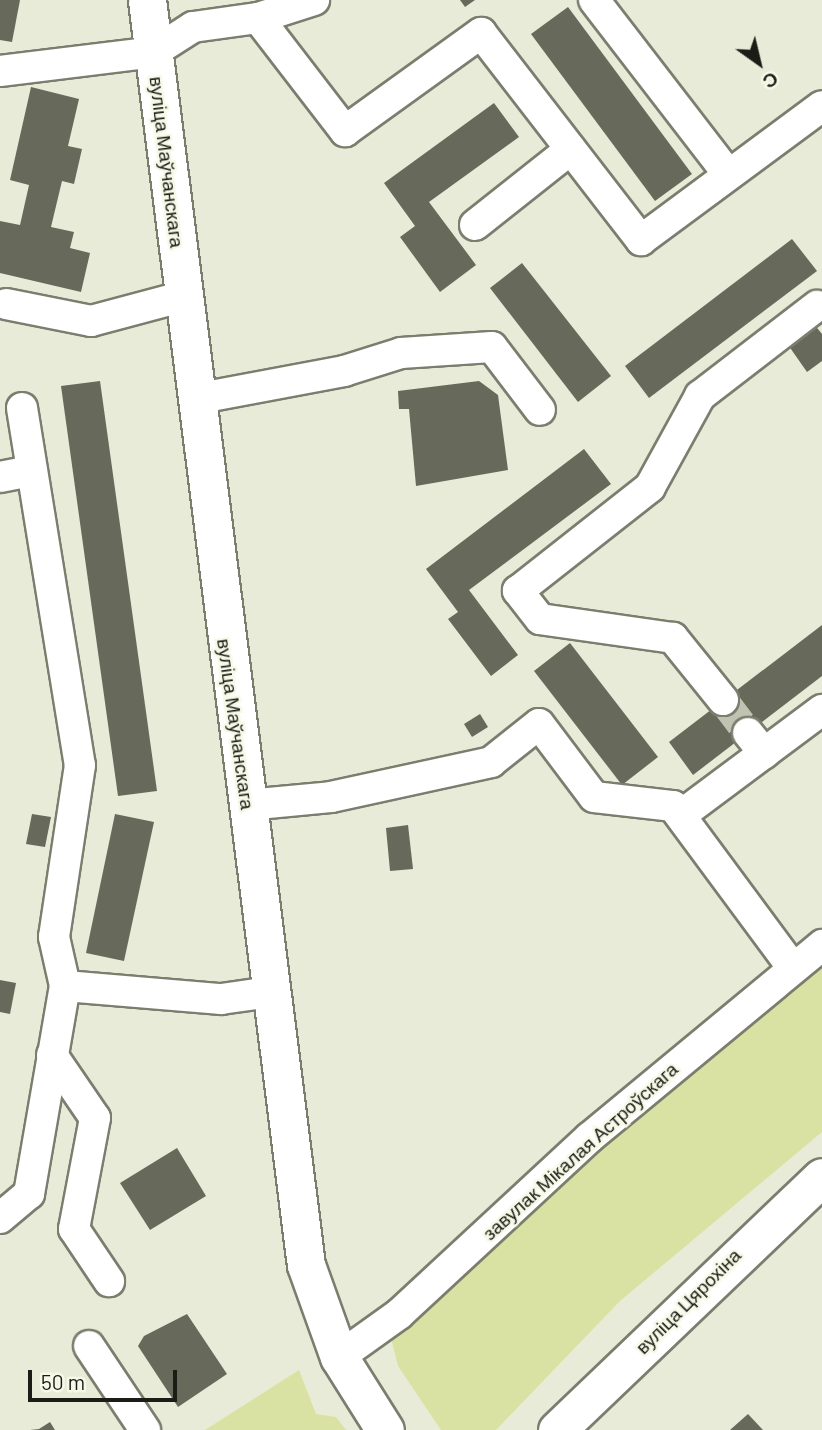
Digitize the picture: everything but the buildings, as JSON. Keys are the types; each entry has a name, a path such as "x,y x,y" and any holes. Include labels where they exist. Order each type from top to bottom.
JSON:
{"main road":[{"name":"вуліца Маўчанскага","path":"148,0 195,399 306,1265 339,1357 386,1430"},
{"name":"вуліца Цярохіна","path":"557,1430 822,1177"}],"street":[{"path":"0,71 154,52 193,27 258,18 314,0"},
{"path":"594,0 728,174"},
{"path":"258,18 345,131 481,33 641,240 822,106"},
{"path":"475,225 570,149"},
{"path":"6,304 91,321 184,296"},
{"path":"723,700 673,638 540,619 518,591 650,486 700,396 817,306"},
{"path":"195,399 344,371 401,353 492,348 540,410"},
{"path":"0,1218 29,1194 65,986 54,937 80,765 22,408"},
{"path":"0,477 31,471"},
{"path":"681,815 756,743 822,710"},
{"path":"247,805 331,797 491,762 539,724 594,797 673,806 792,967"},
{"name":"завулак Мікалая Астроўскага","path":"339,1357 399,1314 589,1138 792,967 822,945"},
{"path":"65,986 221,999 270,992"},
{"path":"52,1055 95,1118 74,1229 109,1281"},
{"path":"89,1346 145,1430"}],"green space":[{"path":"822,956 822,1132 620,1301 496,1430 441,1430 398,1366 391,1338 709,1040"},
{"path":"299,1370 316,1414 336,1417 346,1430 205,1430"}],"tunnel":[{"path":"723,700 748,733"}]}
